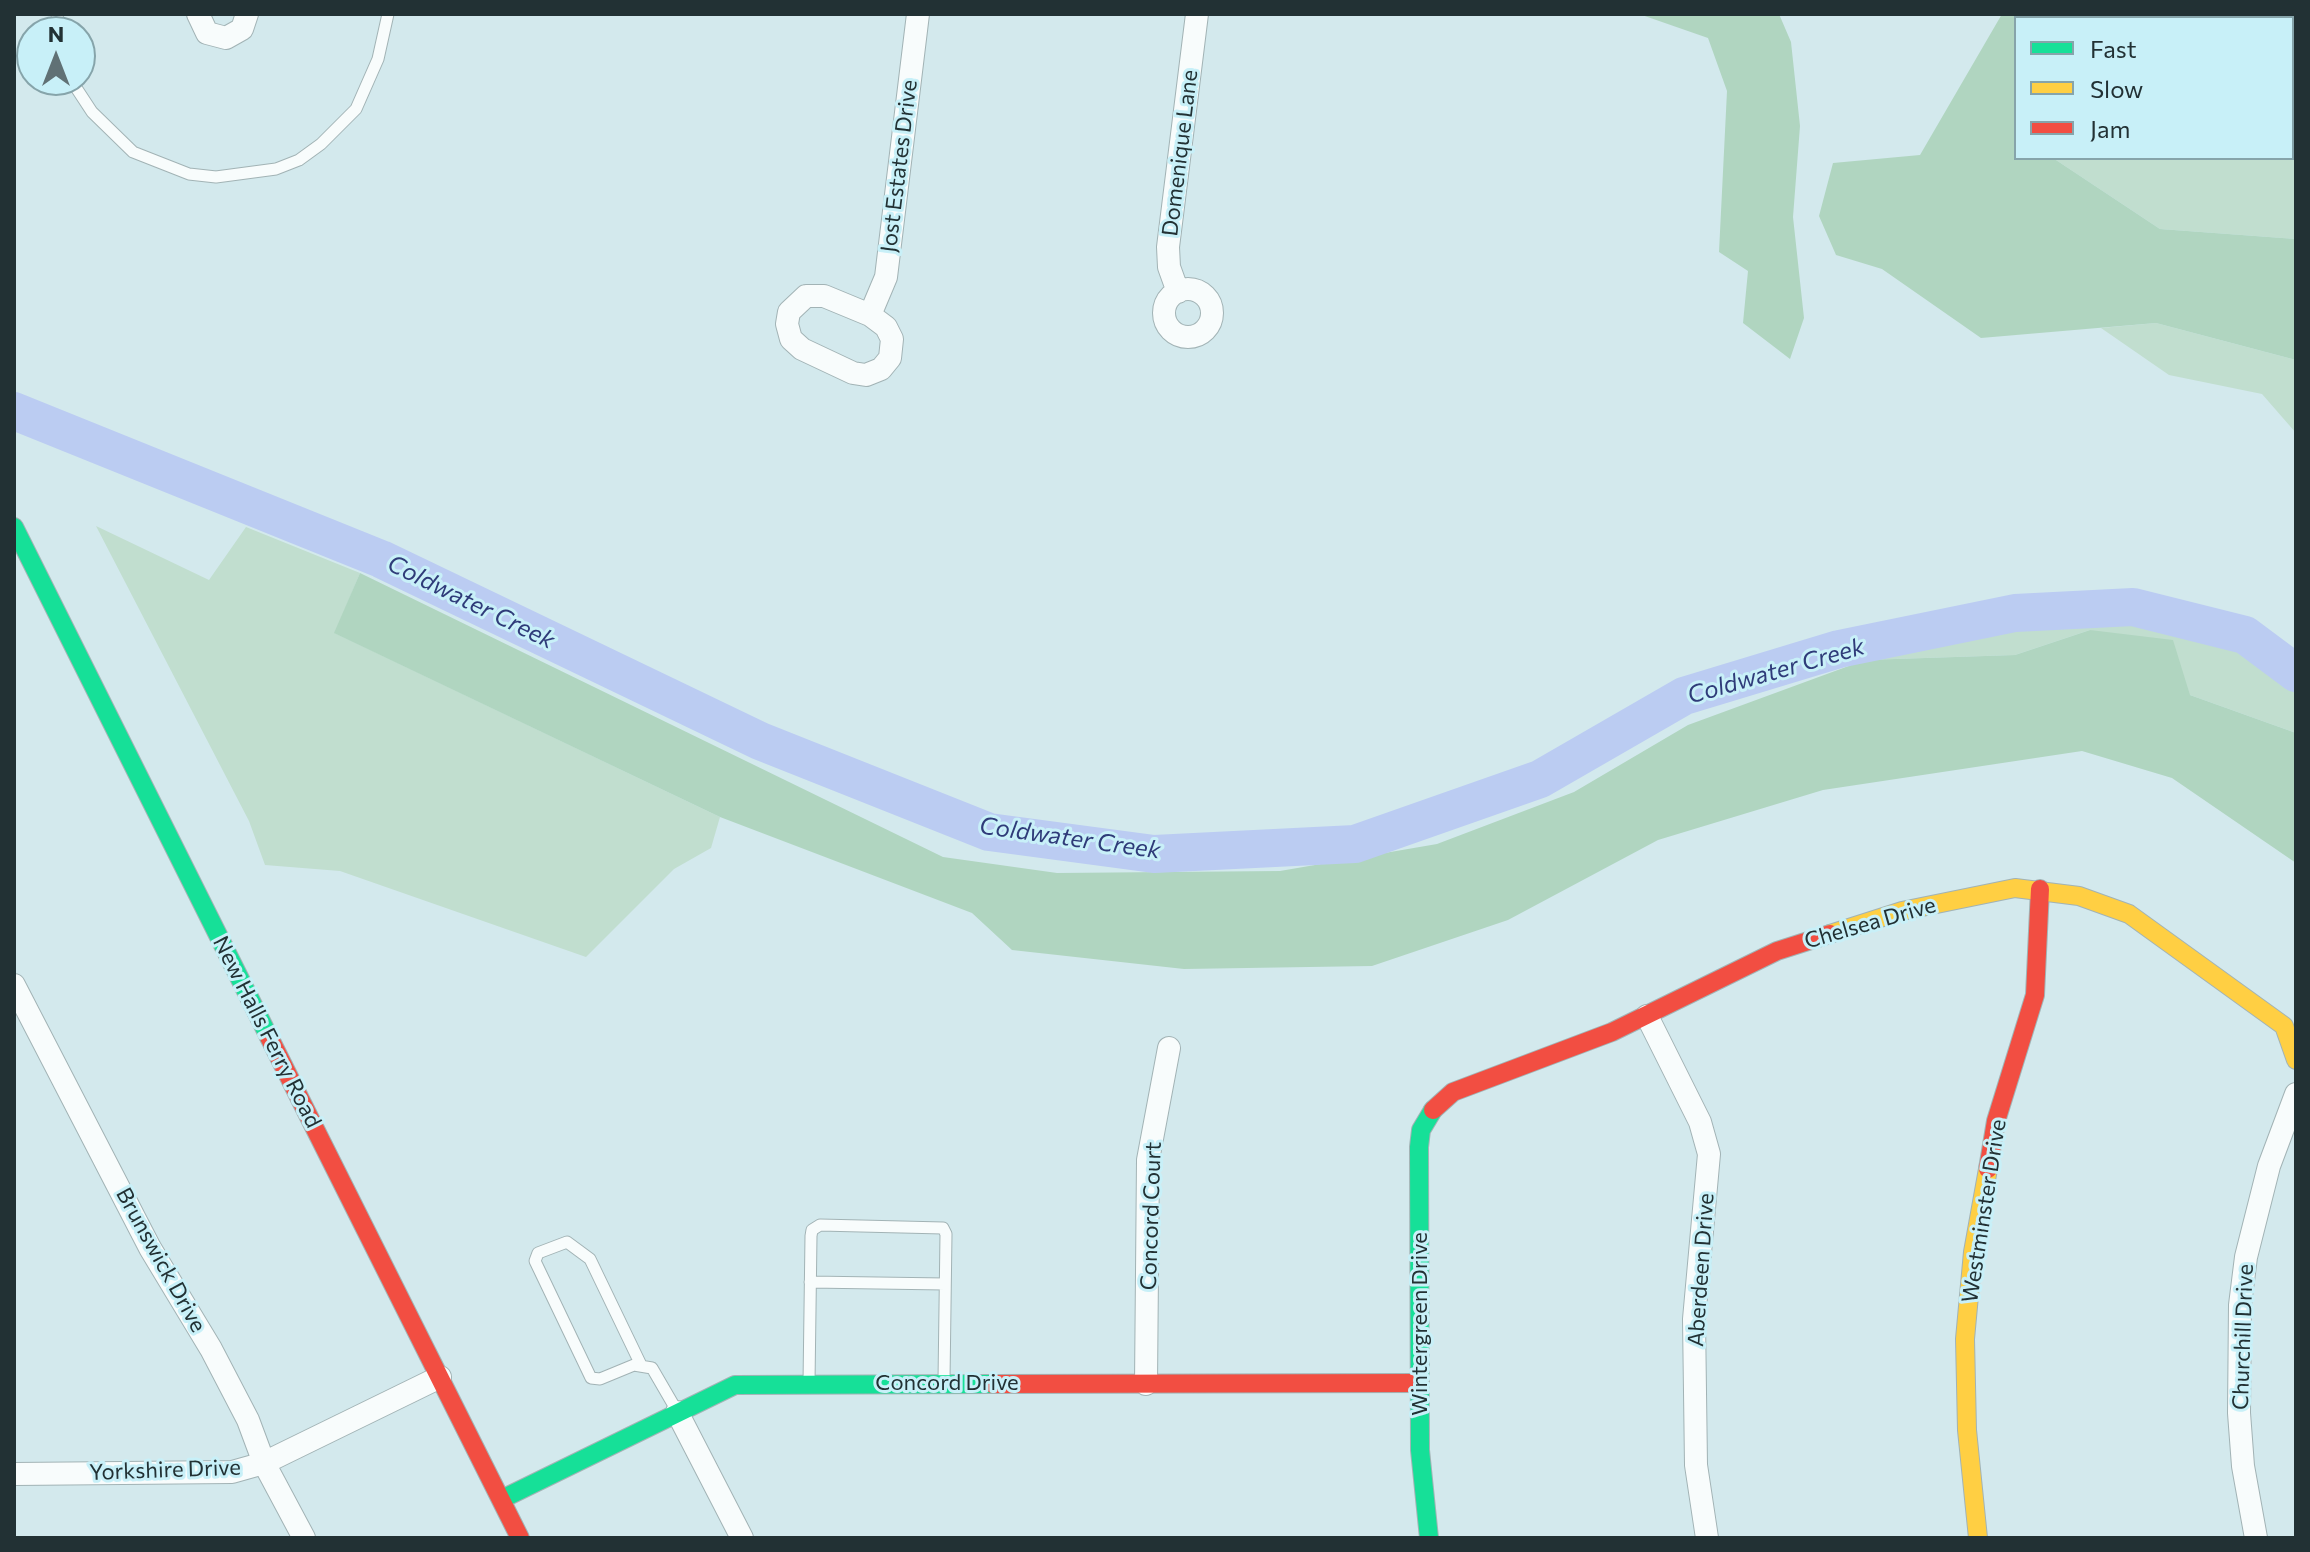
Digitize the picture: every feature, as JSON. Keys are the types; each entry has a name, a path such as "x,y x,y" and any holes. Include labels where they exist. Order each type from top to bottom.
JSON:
{"street":[{"path":"198,14 207,33 226,38 242,29 247,14"},
{"name":"Jost Estates Drive","path":"870,315 886,277 918,14"},
{"name":"Domenique Lane","path":"1178,292 1169,267 1168,247 1197,14"},
{"path":"806,296 824,296 870,315 886,327 892,339 890,358 881,369 866,375 853,373 802,349 791,339 787,324 789,312 806,296"},
{"name":"New Halls Ferry Road","path":"14,527 520,1538"},
{"name":"Chelsea Drive","path":"1431,1112 1453,1092 1570,1050 1647,1016 1708,982 1791,946 1927,905 2015,888 2079,896 2129,914 2284,1026 2294,1053"},
{"name":"Westminster Drive","path":"1978,1538 1967,1430 1965,1339 1973,1252 1996,1121 2035,995 2040,889"},
{"name":"Brunswick Drive","path":"14,985 150,1248 211,1349 248,1420 264,1463 304,1538"},
{"name":"Aberdeen Drive","path":"1647,1016 1700,1122 1709,1154 1694,1319 1696,1465 1707,1538"},
{"name":"Concord Court","path":"1146,1384 1148,1160 1169,1048"},
{"name":"Churchill Drive","path":"2256,1538 2240,1426 2240,1305 2246,1257 2265,1181 2296,1094"},
{"name":"Wintergreen Drive","path":"1429,1538 1420,1450 1419,1147 1421,1130 1431,1112"},
{"name":"Yorkshire Drive","path":"14,1474 232,1472 264,1463 440,1377"},
{"name":"Concord Drive","path":"502,1499 735,1385 1420,1383"},
{"path":"677,1412 742,1538"}],"lane":[{"path":"82,96 92,112 133,152 189,174 216,177 276,169 299,160 321,144 356,109 378,59 388,14"},
{"path":"809,1383 811,1236 816,1226 937,1227 946,1234 944,1383"},
{"path":"641,1365 600,1379 588,1375 535,1261 538,1253 562,1242 573,1244 593,1264 641,1365 657,1372 677,1412"},
{"path":"810,1282 945,1284"}],"green space":[{"path":"1639,14 1779,14 1791,42 1800,126 1793,217 1804,318 1790,359 1743,323 1748,271 1719,252 1727,91 1708,38"},
{"path":"2002,14 2102,14 2014,16 2014,160 2056,160 2160,229 2296,239 2296,360 2156,323 1981,338 1882,269 1836,255 1819,216 1833,163 1920,155"},
{"path":"2296,41 2296,239 2160,229 2056,160 2294,160"},
{"path":"2156,323 2296,360 2296,433 2262,394 2169,375 2101,328"},
{"path":"96,526 209,580 246,527 360,573 335,633 720,817 711,848 674,869 586,957 340,871 265,865 249,821"},
{"path":"360,573 943,857 1057,873 1280,871 1437,844 1574,792 1688,725 1865,660 2015,655 2090,630 2173,640 2190,695 2296,733 2296,863 2172,778 2082,751 1823,790 1658,840 1508,920 1372,966 1184,969 1012,950 972,913 720,817 334,633"},
{"path":"2097,612 2166,620 2248,652 2296,691 2296,733 2190,695 2090,630 2015,655 1865,660 1983,626"}],"waterway":[{"name":"Coldwater Creek","path":"14,411 381,559 760,741 989,832 1154,854 1355,844 1540,779 1684,696 1839,649 2015,613 2133,607 2245,635 2296,673"}],"traffic: fast":[{"path":"14,527 269,1037"},
{"path":"1429,1538 1420,1450 1419,1147 1421,1130 1433,1110"},
{"path":"502,1499 735,1385 993,1384"}],"traffic: slow":[{"path":"1830,934 1902,911 2015,888 2079,896 2129,914 2284,1026 2296,1060"},
{"path":"1978,1538 1967,1430 1965,1339 1973,1252 1988,1169"}],"traffic: jam":[{"path":"1988,1169 1996,1121 2035,995 2040,889"},
{"path":"1433,1110 1453,1092 1612,1032 1777,951 1830,934"},
{"path":"269,1037 520,1538"},
{"path":"993,1384 1420,1383"}]}
